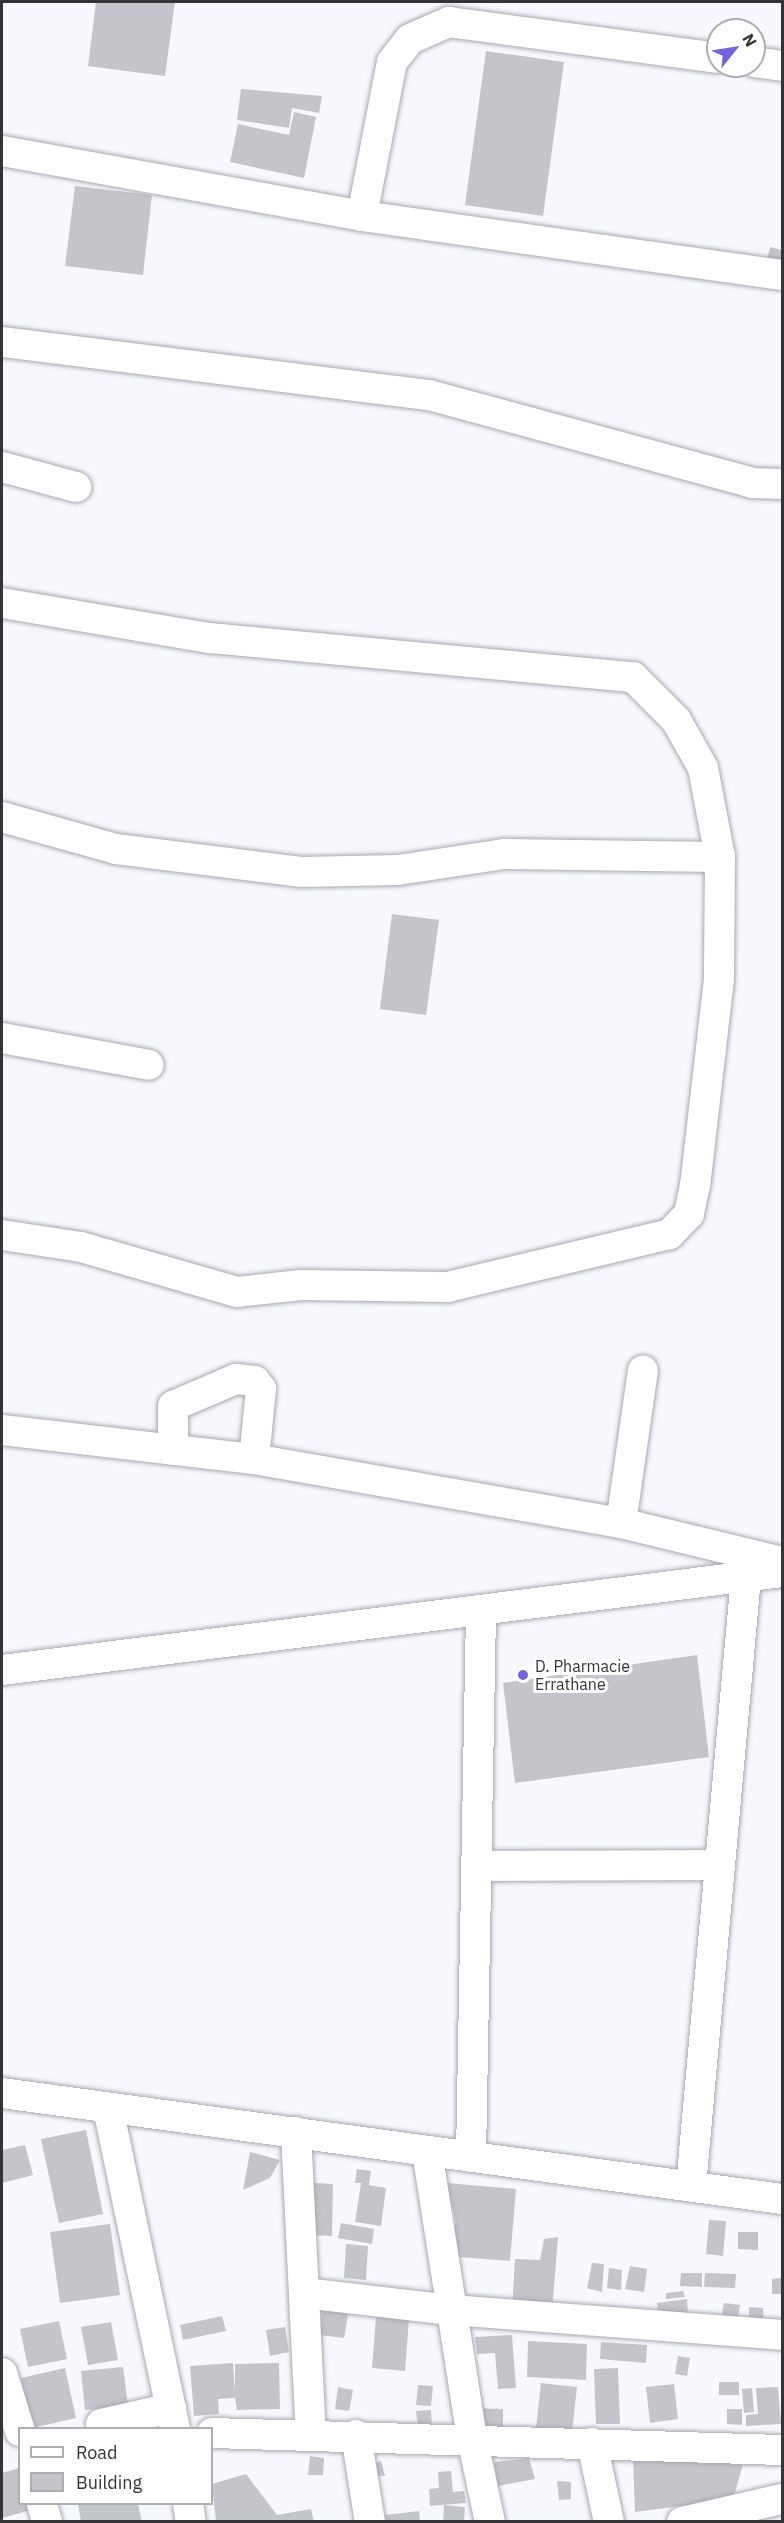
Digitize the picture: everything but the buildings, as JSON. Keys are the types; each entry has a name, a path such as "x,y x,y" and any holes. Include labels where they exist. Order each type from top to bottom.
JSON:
{"street":[{"path":"362,216 392,62 410,39 449,22 706,56"},
{"path":"766,64 783,66"},
{"path":"2,151 362,216 783,275"},
{"path":"2,342 429,395 752,483 783,484"},
{"path":"2,467 76,487"},
{"path":"2,603 210,638 633,677 676,720 703,768 720,857 718,979 695,1185 689,1214 670,1234 448,1287 301,1285 237,1292 81,1247 2,1235"},
{"path":"2,817 116,849 301,873 398,870 504,854 720,857"},
{"path":"2,1038 149,1065"},
{"path":"621,1523 643,1371"},
{"path":"173,1450 173,1406 236,1379 255,1381 261,1389 254,1459"},
{"path":"2,1430 254,1459 621,1523 783,1562"},
{"path":"2,1670 783,1572"},
{"path":"691,2186 746,1577"},
{"path":"471,2157 481,1610"},
{"path":"476,1866 720,1865"},
{"path":"2,2093 783,2199"},
{"path":"101,2424 173,2418 108,2108"},
{"path":"296,2132 311,2435"},
{"path":"427,2151 472,2438 490,2522"},
{"path":"304,2293 452,2310 783,2335"},
{"path":"2,2373 19,2427"},
{"path":"213,2433 472,2438 783,2450"},
{"path":"356,2435 370,2522"},
{"path":"592,2443 609,2522"},
{"path":"682,2522 783,2499"},
{"path":"42,2505 47,2522"},
{"path":"188,2505 191,2522"}],"place":[{"name":"D. Pharmacie Errathane","path":"523,1675"}]}
